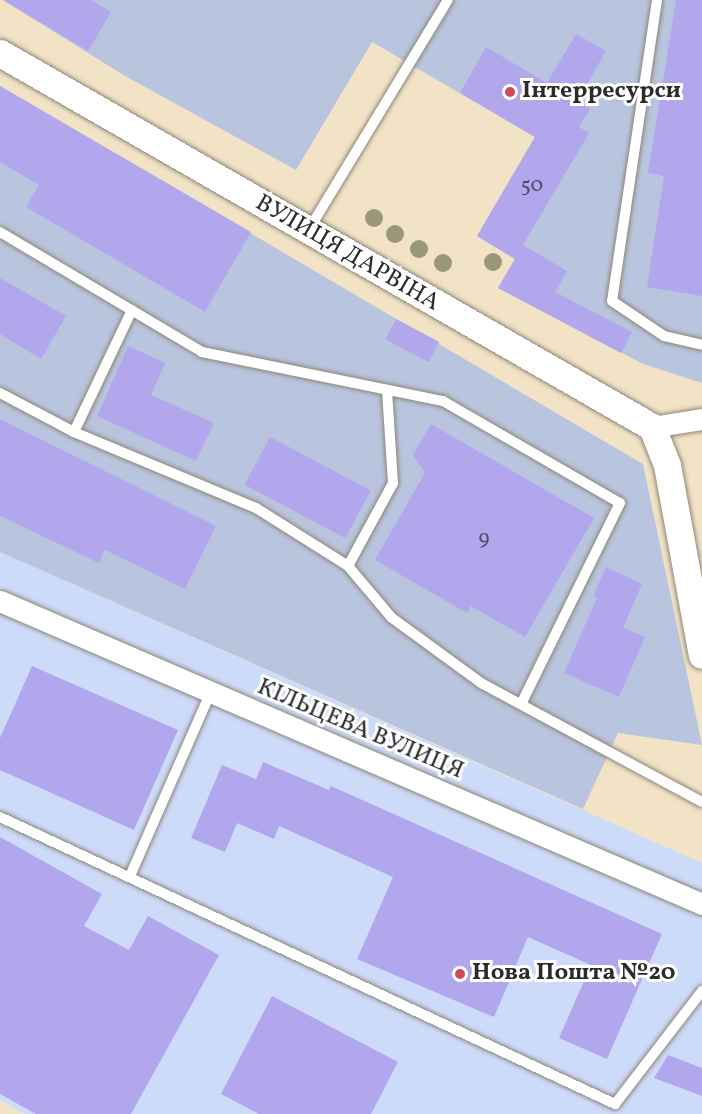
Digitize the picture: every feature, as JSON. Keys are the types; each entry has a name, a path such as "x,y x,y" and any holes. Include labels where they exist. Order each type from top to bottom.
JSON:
{"street":[{"name":"ВУЛИЦЯ ДАРВІНА","path":"0,52 308,232 652,427"},
{"path":"702,419 652,427 667,465 702,655"},
{"name":"КІЛЬЦЕВА ВУЛИЦЯ","path":"0,601 210,694 702,904"}],"lane":[{"path":"308,232 448,0"},
{"path":"657,0 612,302 664,336 702,345"},
{"path":"0,232 202,352 443,401 620,503 521,704"},
{"path":"74,432 132,310"},
{"path":"348,566 393,483 387,390"},
{"path":"0,393 74,432 256,508 348,566 392,618 482,683 702,802"},
{"path":"130,876 210,694"},
{"path":"0,817 615,1104 702,992"}],"shaded area":[{"path":"3,0 702,0 702,383 643,364 498,288 515,259 477,236 535,137 372,42 296,170 125,76"},
{"path":"0,86 643,464 702,745 618,733 583,809 0,552"},
{"path":"0,552 702,863 702,1114 25,1114 0,1100"}],"building":[{"path":"3,0 91,0 111,12 88,51"},
{"path":"676,0 702,0 702,296 647,287 664,176 648,173"},
{"path":"576,34 606,51 577,101 590,109 579,127 589,133 523,245 567,271 555,292 632,332 621,353 498,288 515,259 477,236 535,137 460,93 486,47 547,83"},
{"path":"0,86 251,232 205,312 26,207 39,185 0,162"},
{"path":"0,278 66,316 41,359 0,334"},
{"path":"396,319 439,342 428,362 385,339"},
{"path":"128,346 165,363 151,395 214,423 196,461 97,416"},
{"path":"0,419 216,526 185,589 105,550 99,563 0,516"},
{"path":"431,424 594,518 525,637 471,606 467,613 375,560 425,473 413,455"},
{"path":"270,437 371,491 345,538 245,485"},
{"path":"606,567 642,584 623,628 645,637 619,697 564,673 597,598 593,596"},
{"path":"32,666 178,730 134,830 0,770 0,738"},
{"path":"263,762 329,790 331,786 662,934 607,1059 559,1038 591,965 528,937 494,1017 357,959 393,877 279,826 274,839 237,823 225,852 191,838 222,765 256,779"},
{"path":"0,837 102,894 84,926 129,950 148,916 219,955 131,1114 36,1114 0,1094"},
{"path":"272,996 398,1062 371,1114 259,1114 221,1094"},
{"path":"668,1055 702,1068 702,1096 654,1078"}],"place":[{"name":"Інтерресурси","path":"510,92"},
{"name":"Нова Пошта №20","path":"460,974"}]}
